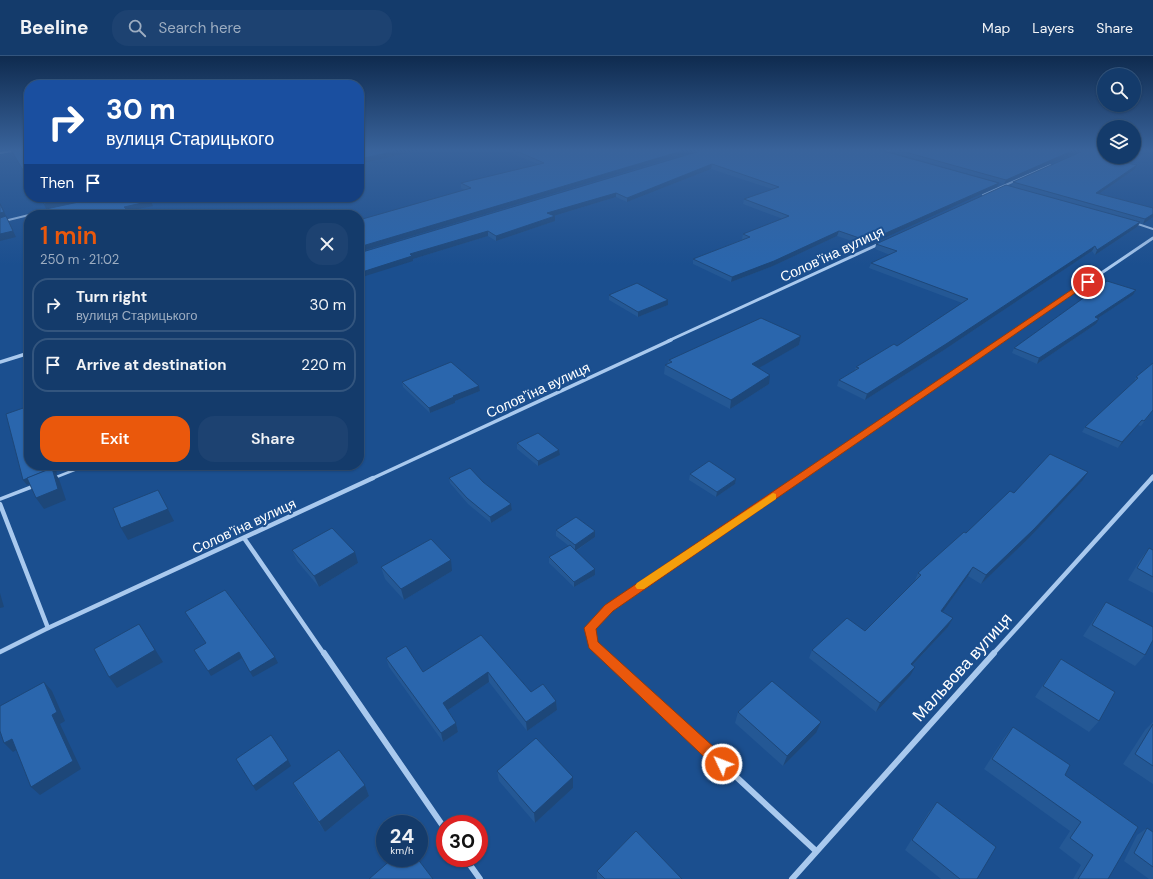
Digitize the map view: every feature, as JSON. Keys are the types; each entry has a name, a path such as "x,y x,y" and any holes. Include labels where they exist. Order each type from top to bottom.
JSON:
{"street":[{"path":"982,196 999,188"},
{"path":"0,222 24,216"},
{"path":"1131,222 1153,229"},
{"path":"816,851 593,644 590,628 609,608 1153,238"},
{"name":"Соловʼїна вулиця","path":"0,652 48,628 881,243"},
{"path":"0,362 24,355"},
{"name":"Мальвова вулиця","path":"792,879 1153,476"},
{"path":"0,504 48,628"},
{"path":"244,538 436,815"},
{"path":"471,867 480,879"}],"lane":[{"path":"51,479 74,470"},
{"path":"0,499 36,485"}],"building":[{"path":"470,188 556,188 364,246 364,219"},
{"path":"575,188 651,188 627,198 616,193 547,213 555,216 496,236 488,231 410,254 412,256 364,271 364,252"},
{"path":"775,188 987,188 868,241 839,231 774,261 732,277 693,259 750,237 743,234 789,216 744,199"},
{"path":"998,188 1018,188 1140,222 1097,250 1095,246 867,394 839,380 859,368 856,367 894,344 897,346 968,299 871,263 897,251 876,244"},
{"path":"1036,188 1103,188 1096,193 1153,208 1153,214 1145,219"},
{"path":"43,202 54,202 44,204"},
{"path":"79,202 146,202 124,207 127,210 46,209"},
{"path":"0,204 4,212 0,213"},
{"path":"6,216 13,231 0,234 0,218"},
{"path":"1107,281 1136,290 1095,317 1099,319 1039,358 1014,348"},
{"path":"637,283 668,300 638,312 609,295"},
{"path":"761,318 801,336 752,364 770,375 731,400 665,365 672,362 669,360"},
{"path":"451,362 479,386 453,396 454,397 429,408 402,382"},
{"path":"1153,363 1153,410 1122,442 1085,427 1138,378 1136,377"},
{"path":"24,408 24,470 47,470 23,480 6,414"},
{"path":"538,433 559,450 538,461 517,443"},
{"path":"1050,454 1088,472 1034,529 986,575 973,567 941,611 953,618 911,664 915,667 880,703 812,650 847,618 865,631 921,575 918,573 964,532 966,533 1010,491 1014,493"},
{"path":"709,461 736,479 717,492 690,474"},
{"path":"470,468 483,482 511,504 490,517 467,498 449,478"},
{"path":"47,470 53,470 58,489 36,498 27,478"},
{"path":"158,490 168,509 121,528 113,508"},
{"path":"576,517 595,531 575,545 556,530"},
{"path":"332,528 355,552 314,576 292,550"},
{"path":"431,539 451,560 401,589 381,567"},
{"path":"570,545 595,569 574,582 549,557"},
{"path":"1149,548 1153,550 1153,577 1137,568"},
{"path":"225,590 275,657 250,672 239,652 208,671 194,650 206,643 185,612"},
{"path":"1106,602 1153,627 1153,640 1145,655 1092,625"},
{"path":"139,624 155,650 109,677 94,649"},
{"path":"481,635 531,692 543,684 556,701 526,722 488,672 443,703 456,723 441,733 386,658 406,646 423,672"},
{"path":"1061,659 1115,692 1099,721 1043,686"},
{"path":"772,681 821,722 787,756 738,712"},
{"path":"44,682 57,712 52,715 73,761 31,787 12,739 4,743 0,731 0,706"},
{"path":"1153,724 1153,766 1135,754"},
{"path":"1013,727 1070,765 1065,775 1138,827 1108,879 1078,879 1093,855 1070,838 1081,822 992,759"},
{"path":"271,735 288,760 253,786 236,759"},
{"path":"536,738 573,777 534,813 497,771"},
{"path":"339,750 365,785 319,822 293,783"},
{"path":"937,802 996,847 977,879 960,879 912,840"},
{"path":"1147,828 1153,832 1153,867 1134,853"},
{"path":"636,831 682,879 605,879 597,871"},
{"path":"383,867 424,867 433,879 369,879"}],"slow traffic":[{"path":"641,586 773,496"}],"route":[{"path":"722,764 593,644 590,628 609,608 1088,282"}]}
